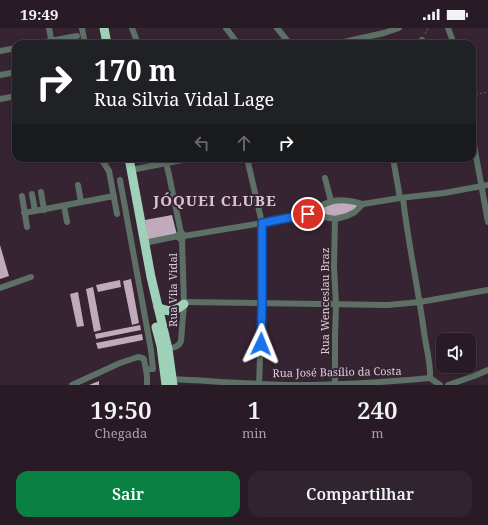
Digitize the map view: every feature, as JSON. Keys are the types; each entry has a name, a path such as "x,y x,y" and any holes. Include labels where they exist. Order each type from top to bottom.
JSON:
{"highway":[{"path":"99,28 101,40"},
{"path":"104,28 106,40"},
{"path":"125,162 131,204 170,383"},
{"path":"130,162 144,243 158,307 163,350"},
{"path":"158,307 162,310 176,310 184,303"}],"street":[{"path":"49,28 51,40"},
{"path":"82,28 84,40"},
{"path":"132,28 136,40"},
{"path":"226,28 235,40"},
{"path":"277,28 287,40"},
{"path":"355,40 399,28"},
{"path":"446,29 452,40"},
{"path":"60,40 77,36"},
{"path":"0,51 12,49"},
{"path":"0,75 12,73"},
{"path":"0,99 12,97"},
{"path":"476,150 485,185 488,222"},
{"path":"102,162 109,171 117,214"},
{"path":"131,170 162,162"},
{"name":"Rua Vila Vidal","path":"163,350 176,347 181,344 184,303 181,236 166,162"},
{"path":"248,162 262,223 262,304 259,384"},
{"path":"394,162 402,198 406,230 420,302 430,366 430,378 440,385"},
{"path":"325,178 331,201"},
{"path":"120,180 151,350 153,369 146,369"},
{"path":"78,185 82,202"},
{"path":"308,214 323,204 331,201 348,200 363,204 444,193 485,185"},
{"path":"41,192 44,210"},
{"path":"32,194 35,211"},
{"path":"22,196 27,227"},
{"path":"24,213 114,196"},
{"path":"144,243 308,214 335,219 355,212 363,204"},
{"path":"64,206 67,222"},
{"name":"Rua Wenceslau Braz","path":"335,219 334,267 336,305 336,383"},
{"path":"0,288 31,277"},
{"path":"184,303 388,305 420,302 488,290"},
{"path":"72,385 120,363 140,357 144,358 147,385"},
{"path":"448,385 488,370"},
{"name":"Rua José Basílio da Costa","path":"170,383 300,385 394,382 430,378"}],"path":[{"path":"422,40 428,28"},
{"path":"476,94 488,92"}],"building":[{"path":"348,201 358,206 349,214 340,217 317,215 316,213 320,209 337,202"},
{"path":"172,215 177,235 148,241 145,220"},
{"path":"0,245 9,276 0,279"},
{"path":"131,279 139,323 132,325 123,281"},
{"path":"120,280 121,287 98,292 96,285"},
{"path":"93,287 101,330 94,332 86,289"},
{"path":"78,292 84,326 77,327 70,294"},
{"path":"140,325 141,330 96,339 95,334"},
{"path":"142,334 143,340 98,349 96,343"},
{"path":"99,381 99,385 89,385"}],"district":[{"name":"JÓQUEI CLUBE","path":"215,201"}],"route":[{"path":"261,344 262,223 308,214"}]}
